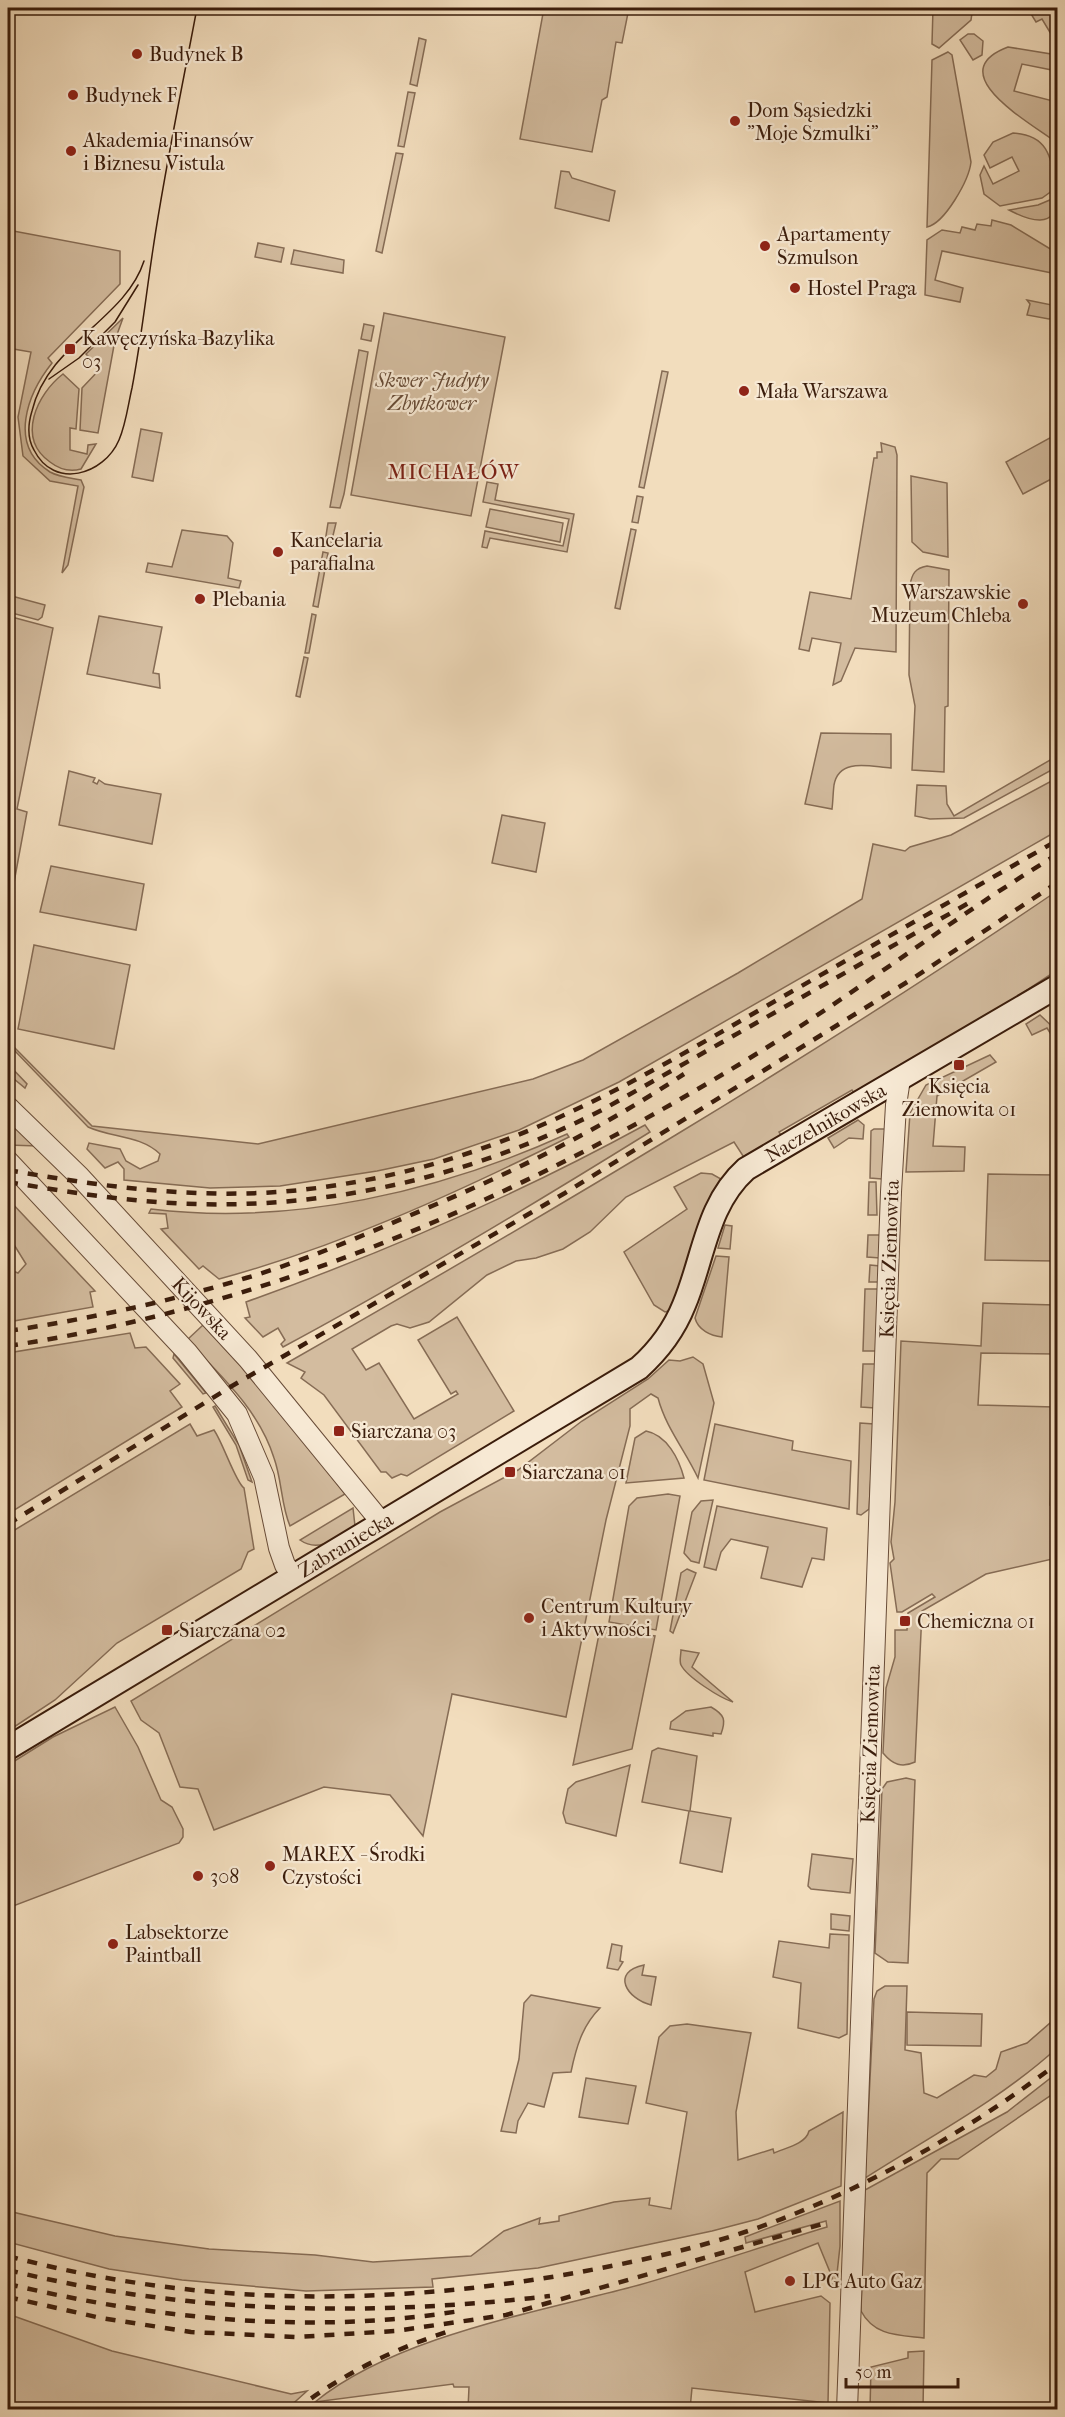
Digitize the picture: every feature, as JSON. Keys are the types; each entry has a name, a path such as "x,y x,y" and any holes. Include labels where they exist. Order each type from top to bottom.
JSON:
{"main road":[{"name":"Naczelnikowska","path":"673,1329 686,1302 716,1206 736,1177 756,1161 1058,986"},
{"name":"Zabraniecka","path":"8,1748 625,1377 652,1355 673,1329"}],"street":[{"name":"Księcia Ziemowita","path":"847,2409 891,1203 896,1106 900,1079"},
{"name":"Kijowska","path":"8,1107 80,1177 248,1359 382,1523"},
{"name":"Kijowska","path":"8,1161 188,1352 224,1395 252,1445 264,1477 285,1565 293,1576"}],"green space":[{"path":"544,8 629,8 622,43 616,42 607,97 602,100 592,152 520,139"},
{"path":"933,8 968,8 972,13 971,20 939,48 932,44"},
{"path":"1019,8 1057,8 1057,44 1042,19 1036,22 1028,9 1022,12"},
{"path":"968,34 974,34 983,41 982,55 973,60 960,40"},
{"path":"419,38 426,40 417,86 410,84"},
{"path":"1008,47 1057,55 1057,71 1022,64 1014,91 1057,102 1057,143 1012,111 986,84 983,70 989,58"},
{"path":"948,52 952,55 971,162 966,179 955,200 941,218 927,227 932,60"},
{"path":"408,92 415,93 404,147 398,146"},
{"path":"1013,133 1034,138 1041,143 1050,158 1056,188 1042,198 1000,206 984,194 980,175 984,166 993,184 1019,171 1012,157 990,168 984,155 993,142"},
{"path":"396,153 403,154 382,253 376,251"},
{"path":"561,171 569,172 572,178 615,191 609,221 555,208"},
{"path":"1057,197 1056,208 1047,219 1033,219 1009,210 1038,205"},
{"path":"992,220 1011,225 1057,253 1057,274 942,251 935,280 963,288 960,302 925,295 927,240 942,230 960,233 962,227 975,230 977,224 991,226"},
{"path":"8,230 120,251 120,284 48,358 52,363 43,375 29,404 26,419 25,434 29,448 37,461 54,474 81,480 84,487 68,565 62,573 78,486 50,481 23,456 18,417 31,352 8,348"},
{"path":"258,243 284,248 281,262 255,257"},
{"path":"294,250 344,260 343,273 291,264"},
{"path":"1027,300 1057,306 1057,316 1049,319 1027,315 1030,304"},
{"name":"Skwer Judyty Zbytkower","path":"384,313 505,337 471,516 351,495"},
{"path":"123,318 115,340 98,433 80,430 82,388 100,369 86,354"},
{"path":"364,324 374,326 371,341 361,339"},
{"path":"359,350 368,352 344,494 340,508 330,507"},
{"path":"662,371 668,372 644,488 639,487"},
{"path":"63,374 79,389 76,429 70,428 70,450 87,454 88,445 96,444 81,469 77,470 61,468 50,462 40,452 34,441 32,429 38,404"},
{"path":"141,429 162,433 153,481 132,477"},
{"path":"1057,434 1057,476 1023,494 1006,462"},
{"path":"881,443 895,447 897,455 896,652 855,648 841,681 833,685 841,643 812,638 809,651 799,649 810,592 851,599 874,458 877,458 877,452 882,452"},
{"path":"911,476 947,483 948,557 923,552 912,542"},
{"path":"487,482 498,484 495,500 574,514 567,552 490,538 487,548 482,547 485,531 563,546 569,519 483,502"},
{"path":"637,496 643,497 638,523 632,522"},
{"path":"490,509 563,523 560,542 486,527"},
{"path":"328,523 336,523 331,544 325,542"},
{"path":"631,529 636,530 620,609 615,608"},
{"path":"182,530 227,536 233,543 228,578 241,581 239,588 146,572 148,563 172,567"},
{"path":"323,552 328,553 318,607 313,606"},
{"path":"927,566 949,570 948,706 945,707 944,772 912,770 915,706 909,675 910,585 915,572"},
{"path":"8,595 45,605 42,617 38,620 8,612"},
{"path":"312,614 316,615 309,653 305,653"},
{"path":"8,616 53,628 17,809 27,812 8,915"},
{"path":"99,616 162,627 153,673 159,674 160,688 87,674"},
{"path":"304,657 308,658 300,697 296,696"},
{"path":"821,733 891,734 891,768 849,767 837,776 832,809 805,804"},
{"path":"1057,756 1057,767 964,818 930,819 915,816 917,785 946,786 947,804 954,816"},
{"path":"69,771 95,778 93,782 97,784 99,780 105,784 161,794 152,844 59,825"},
{"path":"1057,778 1057,831 619,1082 519,1130 434,1159 377,1171 280,1186 210,1188 124,1180 124,1169 118,1162 105,1168 87,1149 89,1143 120,1149 126,1161 140,1169 158,1161 160,1154 144,1143 88,1127 14,1050 14,1047 92,1126 258,1144 533,1079 583,1060 738,973 862,899 873,844 905,851 910,847 951,835"},
{"path":"502,815 545,823 536,872 492,863"},
{"path":"51,866 144,884 136,930 40,912"},
{"path":"1057,891 1057,970 973,1026 856,1096 852,1090 779,1132 782,1137 745,1159 734,1142 626,1197 590,1232 563,1249 536,1258 516,1261 487,1275 429,1322 410,1328 397,1324 391,1326 352,1349 366,1370 379,1363 414,1419 458,1394 456,1391 451,1394 418,1340 457,1317 514,1411 407,1476 401,1474 392,1478 386,1472 381,1472 324,1395 301,1378 305,1372 287,1363 580,1193 773,1075"},
{"path":"34,945 130,965 114,1049 18,1029"},
{"path":"1040,1015 1057,1031 1057,1083 1055,1083 1056,1042 1047,1028 1032,1035 1026,1024"},
{"path":"990,1055 996,1062 937,1096 933,1146 965,1147 964,1171 906,1172 910,1113 926,1085"},
{"path":"8,1064 27,1084 25,1088 8,1074"},
{"path":"8,1119 37,1146 8,1145"},
{"path":"858,1120 864,1125 863,1139 849,1138 834,1148 828,1138"},
{"path":"645,1125 650,1132 605,1160 422,1269 283,1347 281,1344 285,1340 278,1328 263,1337 245,1318 250,1317 246,1302 348,1264 499,1199"},
{"path":"885,1129 882,1179 870,1178 871,1131"},
{"path":"567,1134 569,1137 527,1158 397,1217 309,1251 219,1279 203,1266 199,1269 161,1229 168,1228 166,1214 149,1213 151,1209 204,1213 257,1213 364,1200 468,1173"},
{"path":"701,1173 712,1174 721,1179 709,1200 672,1310 665,1312 654,1305 624,1252 687,1209 674,1187"},
{"path":"988,1174 1057,1175 1057,1261 985,1260"},
{"path":"869,1182 876,1182 877,1215 868,1215"},
{"path":"9,1200 95,1291 90,1292 93,1307 8,1322 8,1269 18,1273 26,1264 8,1235"},
{"path":"725,1225 732,1226 730,1249 718,1248"},
{"path":"868,1235 881,1235 880,1258 867,1257"},
{"path":"716,1256 729,1257 722,1337 706,1332 695,1318"},
{"path":"870,1265 880,1266 879,1282 869,1282"},
{"path":"865,1289 879,1289 877,1351 863,1351"},
{"path":"983,1303 1056,1305 1055,1354 981,1353 978,1405 1054,1407 1050,1505 1057,1506 1057,1558 986,1574 922,1611 915,1762 906,1765 898,1764 883,1753 886,1688 895,1657 895,1630 907,1630 908,1613 935,1597 932,1594 902,1612 897,1612 890,1563 894,1559 891,1542 895,1502 901,1341 981,1346"},
{"path":"203,1325 271,1398 345,1494 290,1526 277,1466 259,1424 226,1380 187,1340"},
{"path":"130,1333 135,1348 146,1347 180,1384 170,1391 182,1407 8,1514 8,1353"},
{"path":"174,1354 206,1393 203,1394 173,1358"},
{"path":"693,1357 703,1364 714,1403 698,1478 661,1409 658,1398 651,1394 630,1409 630,1426 606,1520 566,1717 452,1694 423,1836 390,1795 324,1787 214,1830 198,1789 180,1787 159,1733 141,1720 131,1701 440,1512 518,1470 582,1421 648,1379 669,1360 680,1361"},
{"path":"863,1364 876,1364 875,1408 861,1407"},
{"path":"215,1406 239,1445 252,1482 248,1480 236,1445 213,1407"},
{"path":"860,1423 874,1424 869,1509 861,1515 857,1514"},
{"path":"190,1424 197,1436 214,1430 218,1436 237,1479 244,1488 254,1549 248,1552 241,1569 117,1643 55,1700 8,1731 8,1534"},
{"path":"715,1424 793,1441 792,1450 851,1461 849,1509 704,1480"},
{"path":"646,1431 660,1437 671,1449 684,1478 626,1483 635,1438"},
{"path":"668,1494 680,1496 656,1630 609,1622 629,1506 637,1498"},
{"path":"713,1500 699,1563 691,1561 684,1553 692,1512 701,1501"},
{"path":"717,1506 827,1528 824,1560 812,1558 802,1587 761,1578 768,1547 731,1539 721,1552 716,1570 704,1567"},
{"path":"353,1508 355,1526 335,1539 321,1545 307,1544 300,1540"},
{"path":"687,1569 696,1573 673,1633 670,1631 681,1573"},
{"path":"600,1629 655,1636 632,1749 573,1765"},
{"path":"681,1650 699,1653 692,1667 733,1702 712,1692 684,1670 680,1663"},
{"path":"115,1707 138,1747 161,1800 172,1807 183,1829 183,1837 179,1843 8,1908 8,1765 53,1737"},
{"path":"711,1707 723,1718 724,1725 721,1734 713,1733 713,1736 670,1729 671,1722 686,1711"},
{"path":"658,1748 697,1756 690,1811 731,1818 722,1872 680,1863 689,1811 642,1802 652,1751"},
{"path":"630,1765 616,1836 566,1823 563,1813 568,1789 576,1782"},
{"path":"906,1778 915,1780 908,1963 888,1962 875,1953 882,1789 887,1782"},
{"path":"812,1854 853,1859 850,1893 811,1889 808,1886"},
{"path":"831,1914 850,1916 849,1931 831,1929"},
{"path":"830,1934 849,1935 847,2034 839,2038 798,2028 801,1983 773,1977 779,1941 829,1948"},
{"path":"612,1944 622,1946 620,1961 623,1962 618,1970 607,1968"},
{"path":"644,1965 642,1975 656,1977 651,2005 635,1997 626,1985 627,1973"},
{"path":"885,1986 907,1986 905,2050 921,2053 924,2093 937,2098 974,2075 986,2077 996,2069 1001,2052 1027,2043 1057,2017 1057,2048 988,2101 865,2178 874,1999 877,1991"},
{"path":"531,1995 600,2008 589,2022 581,2038 571,2072 553,2073 544,2107 528,2103 518,2121 516,2133 501,2131 519,2059 524,2003"},
{"path":"907,2012 982,2014 981,2046 907,2045"},
{"path":"687,2024 751,2033 736,2112 738,2160 773,2149 774,2153 794,2145 804,2139 809,2131 843,2112 841,2186 758,2219 712,2231 538,2268 432,2279 433,2287 306,2291 182,2280 109,2269 8,2242 8,2211 115,2236 209,2249 315,2255 373,2262 471,2256 504,2231 540,2218 539,2224 559,2221 559,2216 614,2202 650,2198 649,2205 671,2209 687,2112 646,2103 659,2037 670,2026"},
{"path":"1057,2073 1057,2091 958,2159 941,2159 927,2173 924,2338 880,2330 866,2319 861,2311 865,2190 1007,2112"},
{"path":"586,2078 636,2086 628,2124 579,2117"},
{"path":"840,2201 840,2246 836,2283 832,2284 832,2277 818,2243 745,2272 755,2312 821,2296 830,2303 828,2403 692,2388 690,2409 468,2409 469,2387 454,2387 453,2384 315,2402 348,2379 427,2343 514,2316 639,2285 827,2227 826,2221 746,2243 745,2237"},
{"path":"8,2314 112,2351 291,2394 307,2391 287,2409 8,2409"},
{"path":"924,2351 923,2409 870,2409 871,2367 908,2358 908,2352"}],"tram line":[{"path":"144,261 134,282 121,300 69,349 41,387 31,416 29,436 34,450 43,462 54,470 66,474 91,469 112,452 123,428 138,353 163,188 197,8"},
{"path":"49,379 79,358 115,322 138,285"}],"railway":[{"path":"8,1170 88,1183 169,1192 250,1193 331,1186 393,1174 451,1159 506,1140 612,1092 1058,840"},
{"path":"8,1346 109,1327 210,1302 308,1271 406,1234 501,1192 594,1146 774,1043 1058,854"},
{"path":"8,1524 232,1386 565,1193 912,979 1058,882"},
{"path":"8,1182 134,1200 195,1204 255,1204 315,1199 374,1189 433,1175 490,1158 547,1136 602,1110 974,900"},
{"path":"8,1331 158,1302 217,1287 317,1254 465,1192 529,1162 623,1112 684,1074"},
{"path":"8,2256 81,2273 154,2285 227,2293 301,2296 375,2295 449,2290 596,2269 724,2238 774,2222 834,2197 900,2164 965,2127 1058,2063"},
{"path":"8,2297 101,2318 191,2332 297,2337 395,2331 506,2315 826,2223"},
{"path":"8,2270 75,2285 142,2296 278,2307 346,2309 414,2307 550,2296"},
{"path":"8,2284 120,2306 233,2320 347,2322 460,2311"},
{"path":"295,2410 331,2385 369,2364 408,2346 450,2331"}],"place":[{"name":"Budynek B","path":"137,54"},
{"name":"Budynek F","path":"73,95"},
{"name":"Dom Sąsiedzki \"Moje Szmulki\"","path":"735,121"},
{"name":"Akademia Finansów i Biznesu Vistula","path":"71,151"},
{"name":"Apartamenty Szmulson","path":"765,246"},
{"name":"Hostel Praga","path":"795,288"},
{"name":"Kawęczyńska-Bazylika 03","path":"70,349"},
{"name":"Mała Warszawa","path":"744,391"},
{"name":"Kancelaria parafialna","path":"278,552"},
{"name":"Plebania","path":"200,599"},
{"name":"Warszawskie Muzeum Chleba","path":"1023,604"},
{"name":"Księcia Ziemowita 01","path":"959,1065"},
{"name":"Siarczana 03","path":"339,1431"},
{"name":"Siarczana 01","path":"510,1472"},
{"name":"Centrum Kultury i Aktywności","path":"529,1618"},
{"name":"Chemiczna 01","path":"905,1621"},
{"name":"Siarczana 02","path":"167,1630"},
{"name":"MAREX - Środki Czystości","path":"270,1866"},
{"name":"308","path":"198,1876"},
{"name":"Labsektorze Paintball","path":"113,1944"},
{"name":"LPG Auto Gaz","path":"790,2281"}],"district":[{"name":"MICHAŁÓW","path":"454,472"}]}
